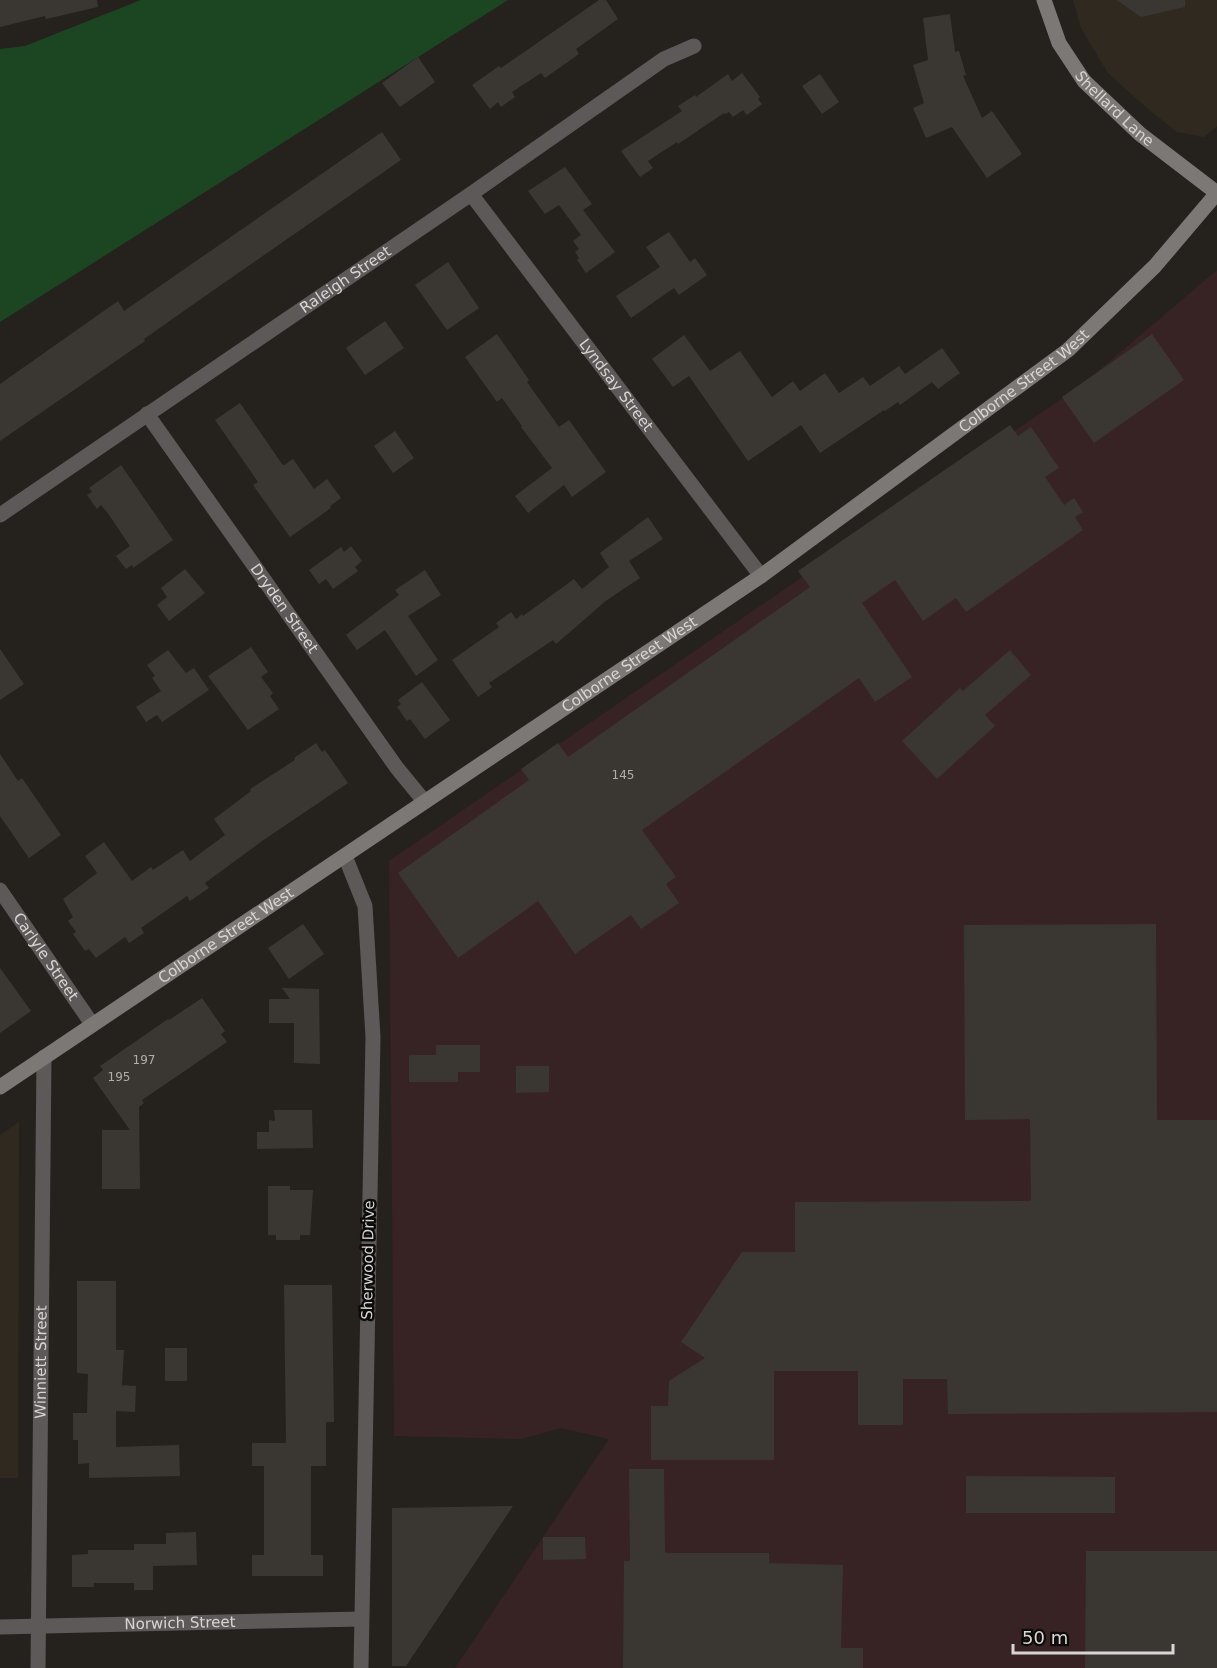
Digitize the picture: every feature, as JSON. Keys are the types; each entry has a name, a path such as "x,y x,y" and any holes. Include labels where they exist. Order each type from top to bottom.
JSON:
{"main road":[{"name":"Shellard Lane","path":"1044,0 1059,44 1084,81 1140,134 1217,193"},
{"name":"Colborne Street West","path":"0,1087 761,576 1068,350 1155,266 1217,193"}],"street":[{"name":"Raleigh Street","path":"0,515 471,194 663,59 694,46"},
{"name":"Lyndsay Street","path":"471,194 761,576"},
{"name":"Dryden Street","path":"147,414 397,768 424,801"},
{"name":"Sherwood Drive","path":"345,856 365,906 373,1037 361,1619 362,1668"},
{"name":"Carlyle Street","path":"0,890 92,1024"},
{"name":"Winniett Street","path":"38,1668 44,1057"},
{"name":"Norwich Street","path":"0,1628 361,1619"}],"shaded area":[{"path":"1073,0 1217,0 1217,126 1204,137 1177,132 1147,108 1108,73 1081,28"},
{"path":"1217,270 1217,1668 455,1668 609,1439 561,1428 521,1439 394,1436 389,861 1083,384"},
{"path":"19,1122 18,1478 0,1478 0,1135"}],"green space":[{"path":"141,0 508,0 0,322 0,49 25,46"}],"building":[{"path":"0,0 97,0 98,7 0,27"},
{"path":"599,0 606,0 618,19 576,49 579,54 545,78 541,73 512,92 515,97 501,107 498,102 490,109 472,85 499,66 501,68"},
{"path":"1117,0 1185,0 1185,7 1141,17"},
{"path":"950,14 955,52 959,51 966,75 963,76 982,118 992,111 1022,154 987,178 952,127 926,138 913,108 924,103 913,65 928,60 923,18"},
{"path":"418,57 435,82 400,107 382,83"},
{"path":"742,73 760,97 758,99 762,104 747,115 743,110 733,117 729,112 724,113 648,161 653,168 640,177 621,151 682,111 678,106 695,95 696,97 728,74 732,81"},
{"path":"820,74 839,102 822,114 802,86"},
{"path":"382,132 401,160 0,441 0,384 118,301 124,311"},
{"path":"565,167 592,204 583,210 615,252 586,273 577,260 579,258 575,252 579,249 573,241 581,235 559,205 545,214 528,191"},
{"path":"669,232 690,262 695,258 707,275 679,295 674,288 631,318 616,296 660,267 646,247"},
{"path":"448,262 479,308 447,330 415,285"},
{"path":"385,321 404,348 365,375 346,348"},
{"path":"497,334 559,427 569,420 606,472 572,497 564,485 528,513 515,496 552,468 502,398 497,402 465,357"},
{"path":"1152,334 1184,380 1094,443 1062,397"},
{"path":"684,335 710,371 740,351 772,397 793,381 800,391 825,373 839,393 863,377 870,386 899,366 905,374 942,348 960,373 938,389 932,382 900,405 898,402 884,410 820,453 801,425 748,461 689,376 673,387 652,359"},
{"path":"240,403 282,464 293,459 314,489 327,479 341,498 330,506 331,508 290,537 253,485 258,482 215,420"},
{"path":"1010,425 1018,436 1031,427 1059,468 1045,477 1064,505 1074,498 1083,512 1075,517 1083,530 966,612 956,598 923,621 895,580 862,603 912,677 875,702 859,678 642,830 676,877 666,884 679,903 641,929 631,915 575,954 538,901 458,958 398,873 529,780 521,769 558,743 568,757 810,587 798,571"},
{"path":"395,431 414,458 393,473 374,446"},
{"path":"121,465 173,540 133,568 132,565 126,569 116,556 130,546 107,512 101,505 97,509 87,495 92,492 89,488"},
{"path":"648,517 663,539 629,561 640,578 607,600 556,644 553,640 489,683 492,687 478,697 452,660 499,627 496,623 511,612 516,619 522,614 523,616 574,579 582,589 609,567 600,553"},
{"path":"351,546 362,561 355,567 358,571 333,589 326,579 319,584 309,570 341,547 344,552"},
{"path":"185,569 205,593 169,621 157,605 167,597 161,588"},
{"path":"425,570 441,595 408,616 438,660 416,676 385,630 357,650 346,635 399,595 395,590"},
{"path":"251,647 268,672 261,677 273,693 270,696 279,709 248,730 208,676"},
{"path":"0,649 24,684 0,700"},
{"path":"168,650 186,673 194,668 209,690 162,722 157,715 146,722 136,707 161,691 152,678 155,676 147,665"},
{"path":"1010,650 1031,675 985,715 995,726 937,779 902,741 960,688 963,691"},
{"path":"422,682 450,720 425,739 410,719 407,721 397,707 401,704 398,700"},
{"path":"316,743 322,752 325,750 348,783 205,883 209,888 190,901 187,896 141,928 144,933 129,943 125,937 96,958 89,949 85,951 73,934 76,932 68,921 73,917 63,899 97,873 85,856 104,842 132,881 151,867 153,870 183,850 190,861 225,835 214,819 251,791 250,789 295,760 294,758"},
{"path":"0,754 18,781 22,778 61,835 29,858 0,816"},
{"path":"303,924 324,954 289,979 268,948"},
{"path":"1156,924 1157,1120 1217,1120 1217,1412 948,1414 947,1379 903,1379 903,1425 858,1425 858,1371 774,1371 774,1460 651,1460 651,1406 668,1406 669,1381 705,1358 681,1342 742,1252 795,1252 795,1202 1031,1201 1030,1119 965,1120 964,925"},
{"path":"0,968 31,1011 0,1033"},
{"path":"282,988 319,989 320,1064 294,1063 294,1023 269,1023 269,999 290,999"},
{"path":"202,998 225,1031 221,1034 227,1042 142,1100 144,1103 139,1107 140,1189 102,1189 102,1130 130,1130 93,1078 103,1070 100,1066"},
{"path":"436,1045 480,1045 480,1072 458,1072 458,1082 409,1082 409,1055 436,1055"},
{"path":"516,1066 549,1066 549,1092 516,1093"},
{"path":"274,1110 312,1110 313,1148 257,1149 257,1132 269,1132 269,1120 275,1121"},
{"path":"268,1186 290,1186 290,1190 313,1190 310,1235 300,1235 300,1240 276,1240 276,1235 268,1235"},
{"path":"77,1281 116,1281 116,1350 124,1350 122,1385 136,1386 135,1412 116,1411 116,1447 179,1445 180,1476 89,1478 89,1463 78,1464 78,1440 73,1440 73,1413 87,1413 88,1374 77,1373"},
{"path":"284,1285 332,1285 334,1422 326,1422 326,1466 311,1466 311,1555 323,1555 323,1576 252,1576 252,1555 264,1555 264,1466 252,1466 252,1443 286,1443"},
{"path":"165,1348 187,1348 187,1381 165,1381"},
{"path":"629,1469 664,1469 665,1553 769,1553 769,1563 843,1565 841,1648 863,1648 863,1668 623,1668 624,1561 630,1561"},
{"path":"966,1476 1115,1477 1115,1513 966,1513"},
{"path":"513,1506 406,1666 392,1666 392,1508"},
{"path":"196,1532 197,1565 153,1566 153,1590 134,1590 134,1583 94,1583 94,1587 72,1587 72,1555 88,1554 88,1550 134,1550 134,1544 166,1544 166,1533"},
{"path":"543,1537 585,1537 586,1559 543,1560"},
{"path":"1086,1551 1217,1551 1217,1668 1085,1668"}]}
